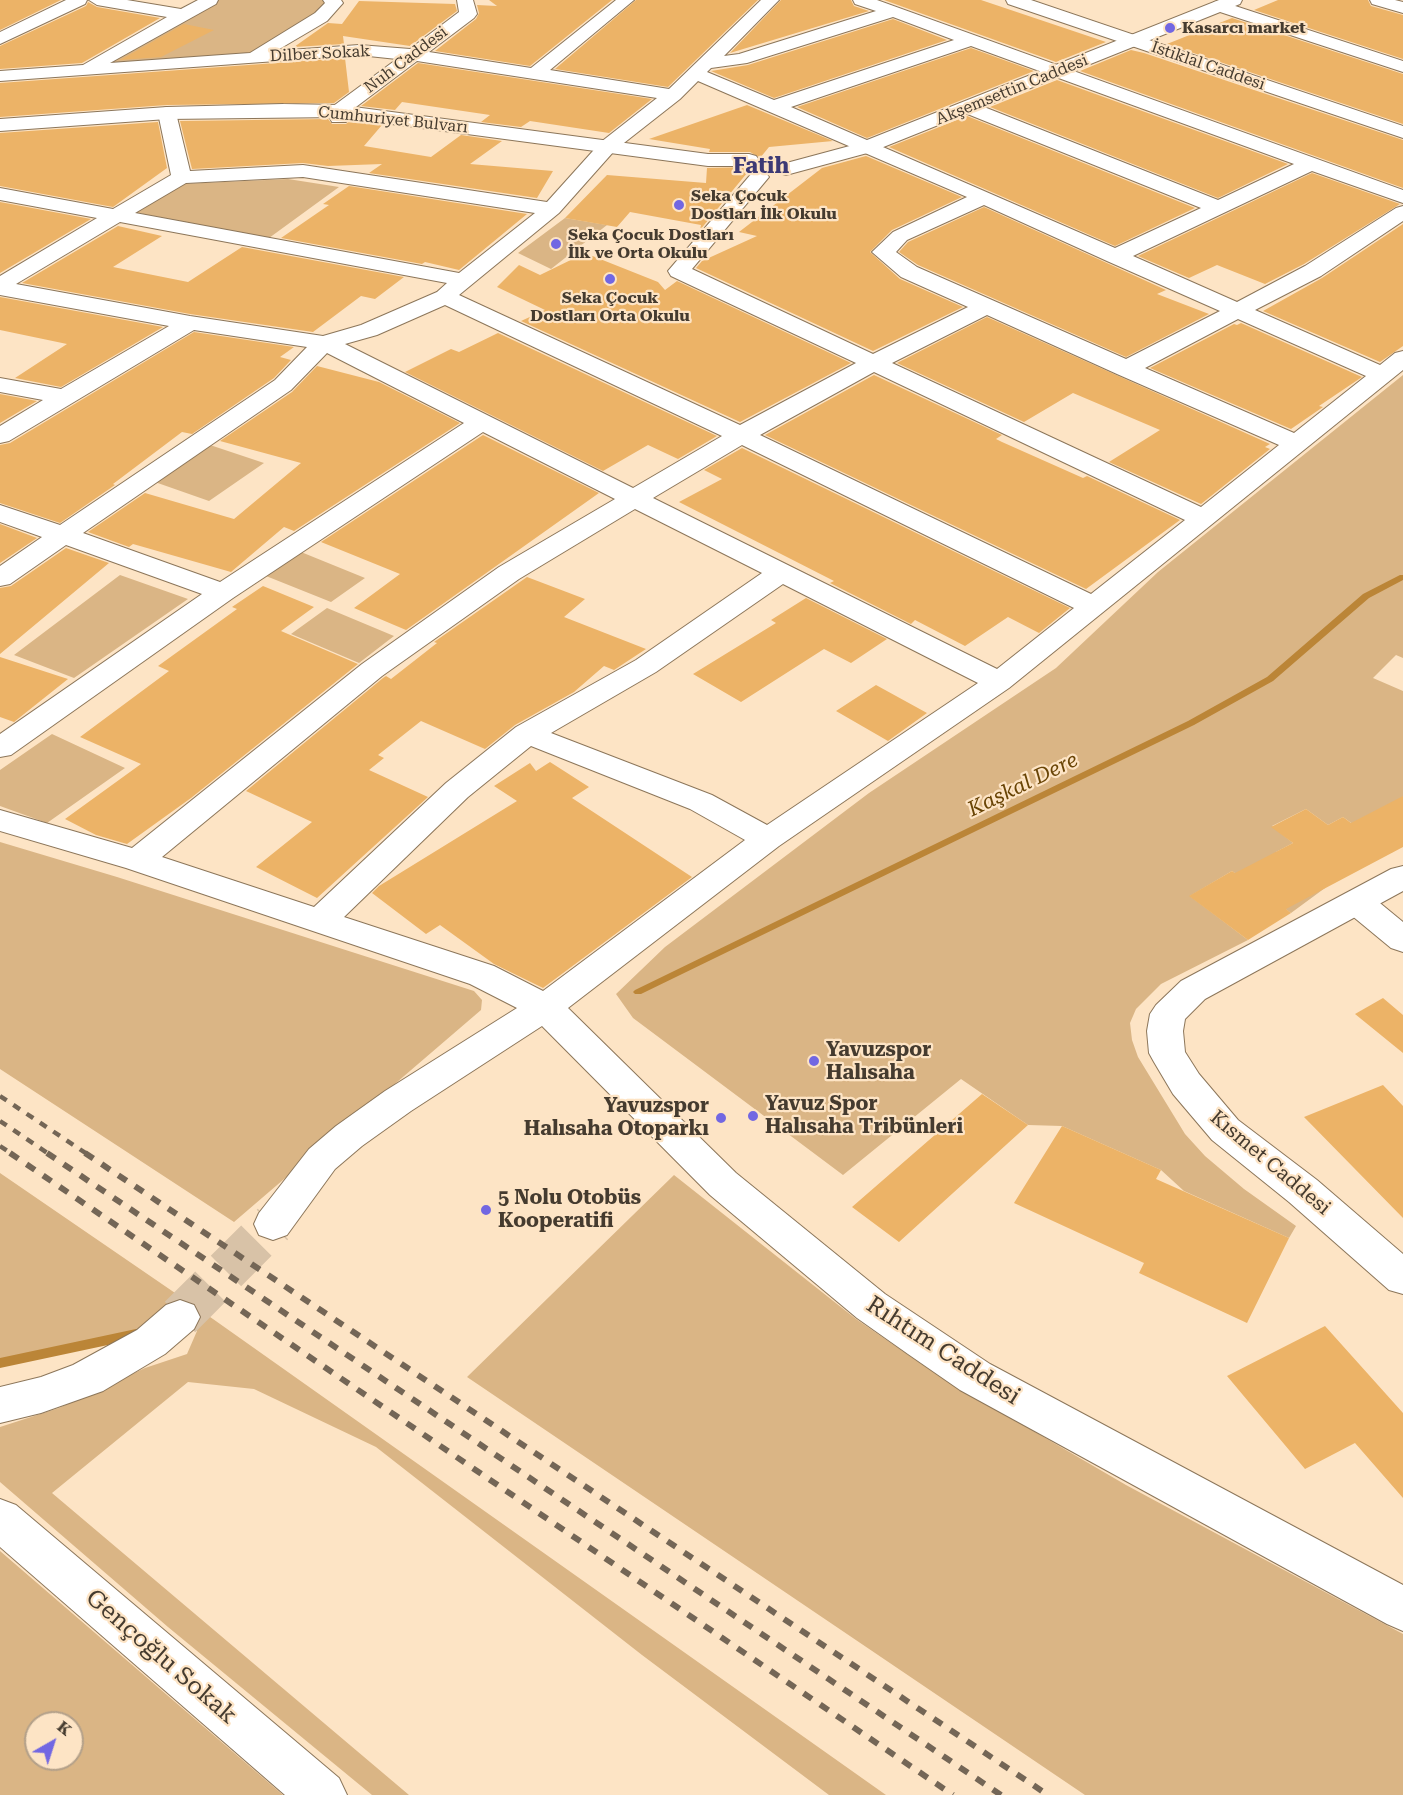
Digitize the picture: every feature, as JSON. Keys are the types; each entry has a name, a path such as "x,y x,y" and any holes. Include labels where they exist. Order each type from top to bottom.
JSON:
{"street":[{"path":"0,39 79,0"},
{"path":"97,0 181,14"},
{"path":"85,70 181,14 210,0"},
{"path":"254,57 321,17 335,3 331,0"},
{"name":"Nuh Caddesi","path":"339,114 468,14 465,0"},
{"path":"534,74 626,0"},
{"path":"0,578 283,385 324,343 369,330 454,288 552,209 604,150 673,95 771,0"},
{"path":"861,0 1403,197"},
{"name":"İstiklal Caddesi","path":"1014,0 1403,132"},
{"name":"Akşemsettin Caddesi","path":"1125,38 1200,0"},
{"path":"1378,0 1403,8"},
{"path":"1227,3 1403,67"},
{"name":"Akşemsettin Caddesi","path":"856,144 1125,38 1227,3"},
{"path":"701,68 741,59 892,12"},
{"path":"773,107 971,40"},
{"name":"Dilber Sokak","path":"0,76 359,50 414,55 673,95"},
{"path":"701,68 773,107 984,197 1380,375"},
{"name":"Akşemsettin Caddesi","path":"762,166 856,144 967,107 1049,68"},
{"path":"967,107 1218,207"},
{"name":"Cumhuriyet Bulvarı","path":"0,125 168,117 339,114 604,150 762,166"},
{"path":"168,117 181,177"},
{"name":"Cumhuriyet Bulvarı","path":"0,135 168,117"},
{"path":"1115,256 1310,164"},
{"path":"762,166 679,271 1203,518"},
{"path":"0,286 181,177 303,171 552,209"},
{"path":"0,194 117,214 454,288 741,435 1095,607"},
{"path":"984,197 900,236 884,252 909,272 1295,443"},
{"path":"1125,369 1313,272 1403,212"},
{"path":"0,286 190,322 324,343 999,682"},
{"path":"136,861 372,670 509,573 741,435 873,363 987,306"},
{"path":"0,436 190,322"},
{"path":"273,1224 322,1159 349,1136 398,1101 545,1007 768,839 999,682 1403,358"},
{"path":"0,385 63,397"},
{"path":"0,748 223,592 482,423"},
{"path":"0,513 223,592"},
{"path":"320,920 457,790 527,734 646,666 782,572"},
{"path":"527,734 701,802 768,839"},
{"name":"Rıhtım Caddesi","path":"0,820 320,920 482,975 545,1007 723,1184 870,1306 975,1377 1403,1609"},
{"name":"Kısmet Caddesi","path":"1403,877 1193,990 1168,1014 1165,1030 1167,1053 1186,1084 1225,1130 1303,1191 1403,1278"},
{"path":"1358,902 1403,940"},
{"path":"0,1405 41,1395 88,1378 151,1342 180,1317"},
{"name":"Gençoğlu Sokak","path":"0,1519 322,1795"}],"shaded area":[{"path":"210,0 331,0 335,3 254,57 85,70"},
{"path":"288,179 339,187 269,238 133,212 181,184"},
{"name":"Seka Çocuk Dostları İlk ve Orta Okulu","path":"565,218 607,225 551,269 518,253"},
{"path":"1403,375 1403,658 1396,655 1373,678 1403,691 1403,796 1392,853 1343,817 1328,825 1306,809 1272,826 1293,843 1276,852 1325,888 1291,913 1232,871 1190,896 1248,940 1161,984 1136,1009 1130,1023 1132,1040 1138,1057 1185,1134 1205,1156 1244,1189 1296,1226 1289,1238 1184,1191 1161,1170 1062,1126 1028,1125 961,1079 843,1175 633,1018 616,994 665,947 869,793 1056,668 1158,572"},
{"path":"207,444 264,463 209,501 152,481"},
{"path":"301,552 365,578 331,602 266,576"},
{"path":"120,575 188,599 74,678 14,655"},
{"path":"327,608 394,636 359,663 291,634"},
{"path":"52,734 125,768 47,823 0,806 0,770"},
{"path":"0,842 474,991 482,1000 481,1010 234,1222 0,1069"},
{"path":"0,1173 213,1319 886,1795 829,1795 642,1655 376,1447 254,1389 188,1382 52,1493 409,1795 372,1795 168,1627 0,1482 0,1427 59,1408 145,1368 187,1354 197,1331 170,1308 136,1334 0,1363"},
{"path":"674,1175 856,1319 939,1376 1126,1485 1403,1634 1403,1795 1085,1795 467,1377"},
{"path":"0,1551 283,1795 0,1795"}],"building":[{"path":"0,0 61,0 0,30"},
{"path":"489,0 612,0 530,66 435,51 476,19 479,13 477,5 497,6"},
{"path":"636,0 758,0 668,87 555,69"},
{"path":"781,0 851,0 854,6 869,11 730,53"},
{"path":"884,0 981,0 1106,42 1056,62"},
{"path":"1278,0 1368,0 1371,6 1403,15 1403,59 1254,10"},
{"path":"359,1 455,4 457,11 410,46 343,36 344,44 294,47 328,23 342,24"},
{"path":"88,2 97,7 160,18 82,63 0,69 0,46 86,6"},
{"path":"1232,18 1403,74 1403,124 1167,44"},
{"path":"893,19 947,40 774,98 711,71 748,65"},
{"path":"184,24 214,30 161,57 120,60"},
{"path":"971,48 1034,71 867,138 797,107"},
{"path":"1131,50 1403,140 1403,188 1080,71"},
{"path":"345,58 349,92 334,103 167,105 0,117 0,83"},
{"path":"418,63 652,99 609,133 530,121 521,127 481,122 490,115 402,102 395,110 361,106"},
{"path":"1057,80 1288,164 1218,198 990,107"},
{"path":"747,105 833,141 769,147 760,158 750,152 709,152 710,149 649,139"},
{"path":"967,116 1195,208 1115,246 889,147"},
{"path":"328,119 332,124 346,124 349,121 382,125 364,146 431,157 461,135 502,141 470,164 553,171 537,198 369,173 382,164 328,166 303,163 192,169 180,121"},
{"path":"158,122 167,168 113,207 0,186 0,133"},
{"path":"866,156 962,197 892,230 870,252 900,279 963,307 873,351 696,268 702,261 757,236 739,232 822,168"},
{"path":"752,167 700,230 701,225 630,212 617,227 565,218 607,175 706,183 707,168"},
{"path":"1312,173 1400,204 1304,264 1265,284 1217,265 1189,278 1138,256"},
{"path":"349,186 527,214 459,270 425,262 422,264 281,238 329,205 323,204"},
{"path":"0,202 91,219 0,273"},
{"path":"984,207 1166,290 1157,294 1209,314 1126,357 918,265 899,252 908,242"},
{"path":"1403,224 1403,346 1380,362 1263,311 1322,278"},
{"path":"118,226 162,236 113,267 188,282 242,247 404,277 375,299 361,296 313,332 190,314 22,283"},
{"path":"585,253 658,282 665,290 677,281 851,363 740,422 521,321 545,310 497,287 519,265 540,275"},
{"path":"0,297 163,327 61,387 15,378 67,344 0,330"},
{"path":"987,317 1270,444 1265,447 1270,449 1201,504 1109,462 1160,430 1073,393 1024,422 897,363"},
{"path":"1241,323 1362,377 1319,406 1323,407 1291,429 1150,368 1234,324"},
{"path":"194,332 294,347 280,357 291,360 274,378 192,434 182,432 113,484 115,485 60,523 0,503 0,445 10,443"},
{"path":"498,333 717,436 678,459 648,445 603,471 405,372 451,349 459,352"},
{"path":"317,366 379,382 460,423 294,531 284,527 231,572 133,544 129,547 88,532 145,493 234,519 301,463 220,441 292,392"},
{"path":"874,375 1002,435 996,439 1002,442 1083,478 1087,476 1180,520 1086,589 765,435"},
{"path":"0,394 37,401 0,423"},
{"path":"483,435 599,493 406,630 354,608 400,574 321,542"},
{"path":"742,448 1070,608 1039,633 1008,617 965,646 915,620 911,624 830,583 834,581 679,502 722,479 704,470"},
{"path":"0,524 37,538 0,563"},
{"path":"66,548 109,563 0,654 0,588 11,586"},
{"path":"527,577 585,599 564,617 646,649 614,670 604,666 574,692 515,725 485,749 421,721 378,755 384,758 369,770 428,797 317,898 256,867 312,822 246,791 383,678 386,676 391,679 437,643 434,642"},
{"path":"263,586 314,607 281,631 358,664 191,798 127,844 96,835 65,819 141,764 80,737 169,671 158,666 237,609 232,607"},
{"path":"806,598 887,639 851,663 824,649 741,702 693,674 776,623 771,620"},
{"path":"0,657 68,679 14,722 0,717"},
{"path":"876,685 927,713 888,741 836,711"},
{"path":"550,762 589,787 572,798 692,877 543,988 494,964 440,925 426,934 372,893 379,886 517,801 494,786 530,763 536,771"},
{"path":"1403,796 1403,847 1286,909 1291,913 1248,940 1189,896 1232,871 1235,873 1293,843 1271,827 1306,809 1328,825 1343,817 1351,823"},
{"path":"1383,998 1403,1015 1403,1053 1355,1014"},
{"path":"1383,1085 1403,1106 1403,1218 1304,1117"},
{"path":"982,1094 1028,1125 899,1242 852,1207"},
{"path":"1062,1126 1161,1170 1156,1179 1289,1238 1247,1323 1139,1273 1144,1263 1014,1203"},
{"path":"1325,1326 1403,1413 1403,1498 1355,1443 1305,1469 1227,1376"}],"waterway":[{"name":"Kaşkal Dere","path":"638,992 1191,723 1270,679 1366,596 1403,577"},
{"path":"0,1363 136,1334"}],"tunnel":[{"path":"180,1317 273,1224"}],"railway":[{"path":"0,1096 87,1154"},
{"path":"0,1121 49,1154"},
{"path":"0,1146 12,1154"},
{"path":"10,1153 953,1795"},
{"path":"47,1153 1001,1795"},
{"path":"85,1153 1048,1795"}],"place":[{"name":"Kasarcı market","path":"1170,28"},
{"name":"Seka Çocuk Dostları İlk Okulu","path":"679,205"},
{"name":"Seka Çocuk Dostları İlk ve Orta Okulu","path":"556,244"},
{"name":"Seka Çocuk Dostları Orta Okulu","path":"610,279"},
{"name":"Yavuzspor Halısaha","path":"814,1061"},
{"name":"Yavuz Spor Halısaha Tribünleri","path":"753,1116"},
{"name":"Yavuzspor Halısaha Otoparkı","path":"721,1118"},
{"name":"5 Nolu Otobüs Kooperatifi","path":"486,1210"}],"district":[{"name":"Fatih","path":"761,167"}]}
